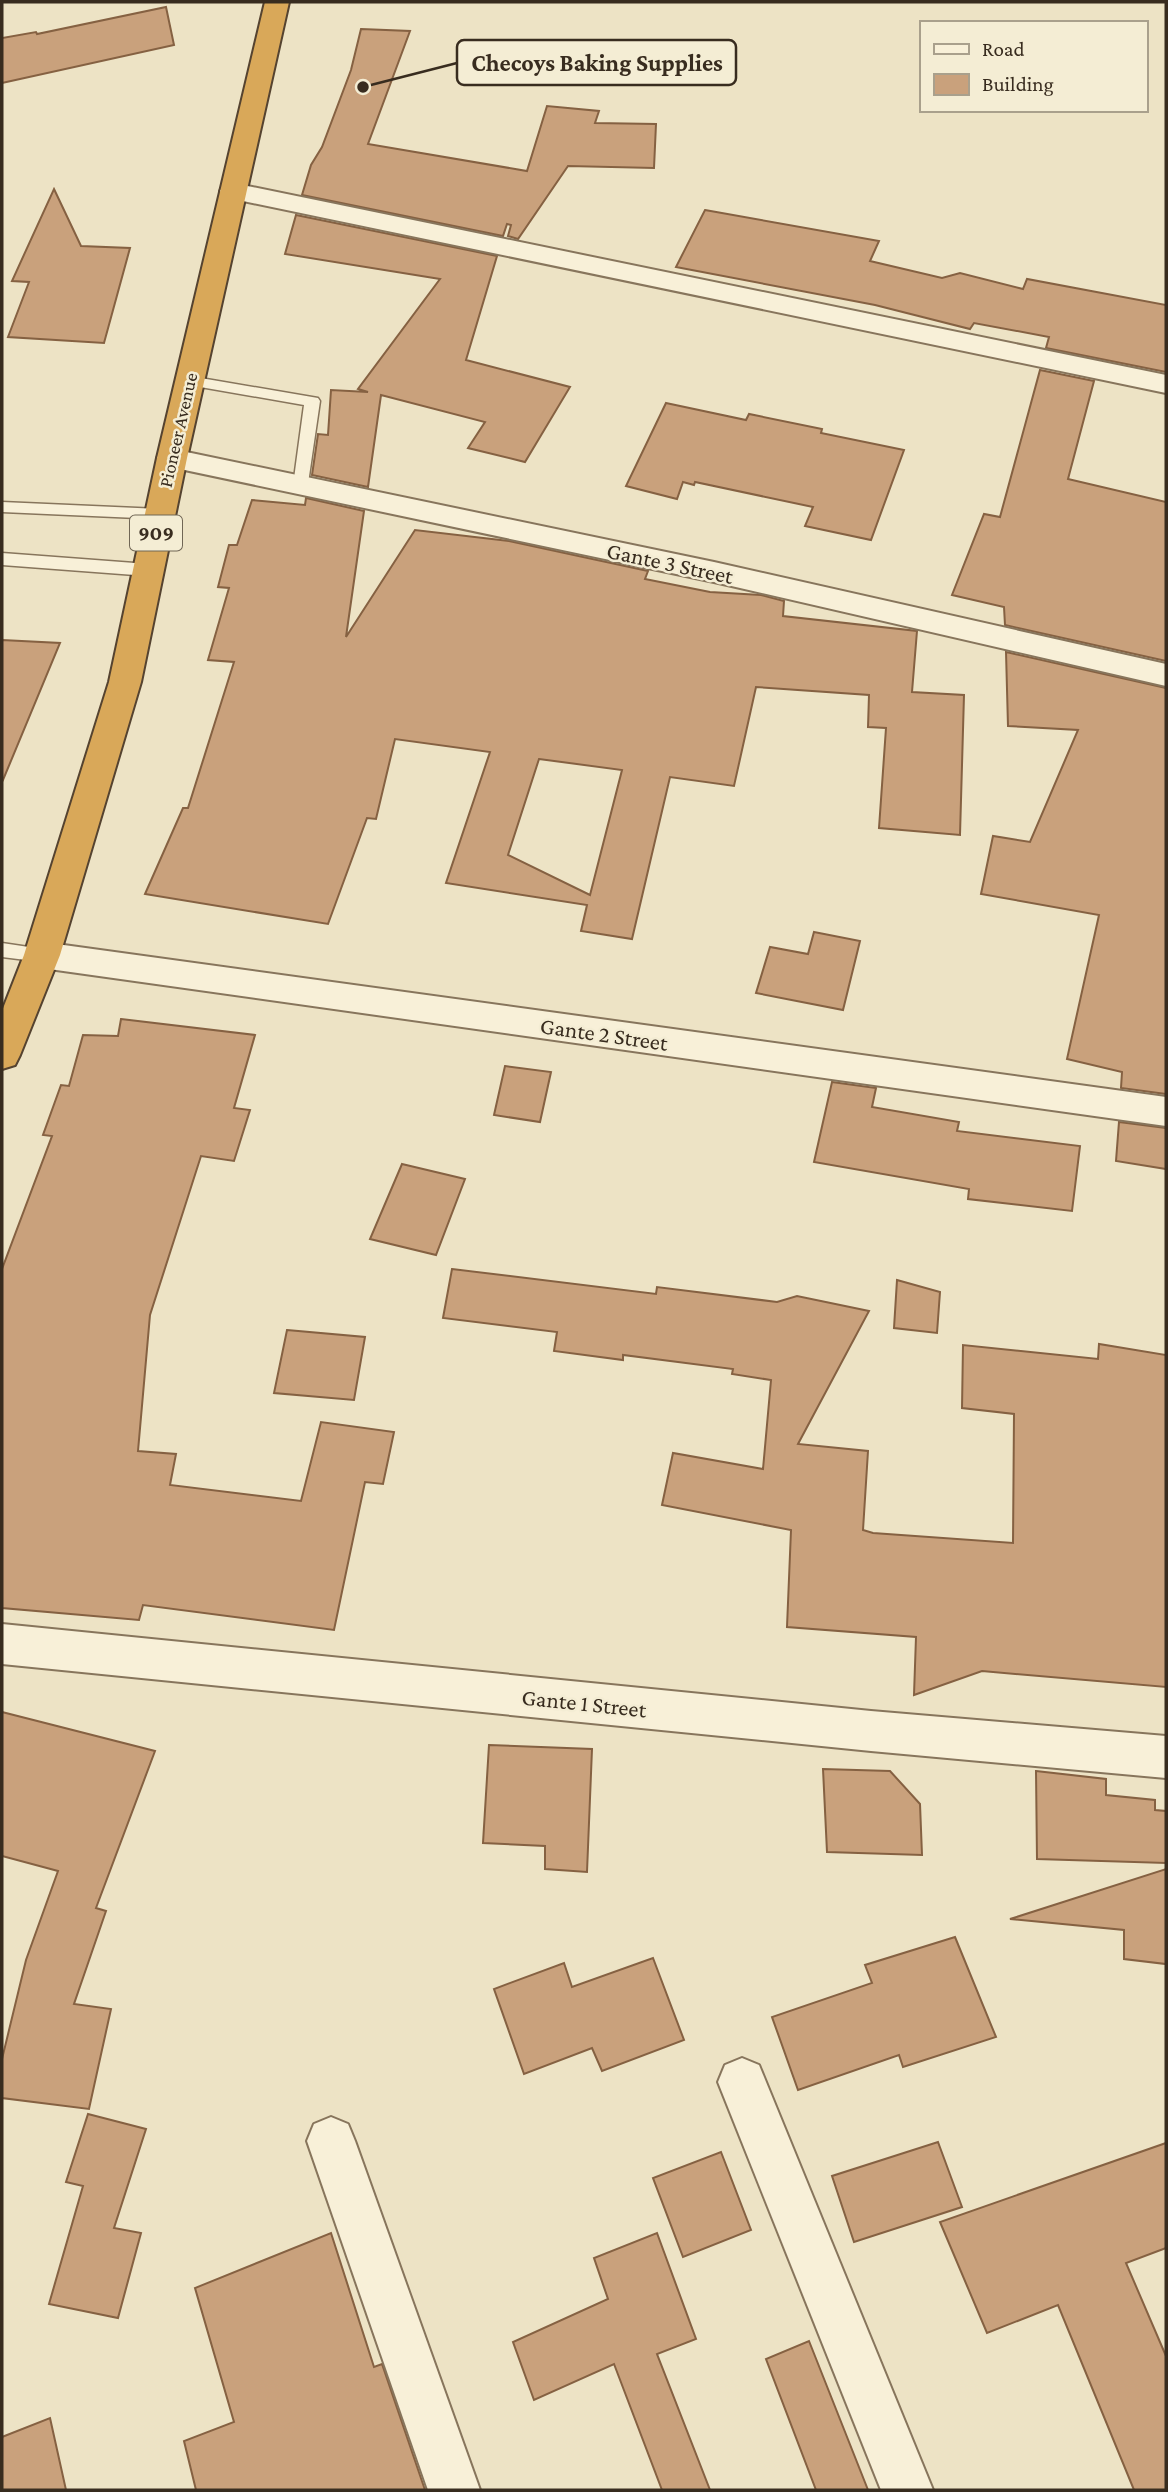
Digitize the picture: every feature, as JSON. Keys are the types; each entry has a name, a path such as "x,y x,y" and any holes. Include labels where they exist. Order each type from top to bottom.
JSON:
{"highway":[{"name":"Pioneer Avenue","path":"2,1055 42,955 125,682 189,381 277,2"}],"street":[{"path":"233,191 1166,384"},
{"name":"Gante 3 Street","path":"172,458 714,572 1166,675"},
{"name":"Gante 2 Street","path":"42,955 1166,1112"},
{"name":"Gante 1 Street","path":"2,1644 871,1731 1166,1757"},
{"path":"742,2082 907,2490"},
{"path":"331,2141 454,2490"}],"lane":[{"path":"189,381 312,401 301,486"},
{"path":"2,507 160,514"},
{"path":"2,559 148,570"},
{"path":"2,950 42,955"}],"building":[{"path":"166,7 174,45 2,83 2,38 36,32 37,34"},
{"path":"361,29 410,31 368,144 527,171 547,106 599,111 595,123 656,124 654,168 568,166 518,239 508,236 511,225 507,224 503,236 302,195 311,165 322,147 351,70"},
{"path":"54,189 81,246 130,248 104,343 8,337 29,282 12,281"},
{"path":"705,210 879,241 870,261 942,278 960,273 1023,289 1027,279 1166,305 1166,372 1046,348 1049,337 974,323 970,329 875,305 676,267"},
{"path":"296,215 497,256 466,360 570,387 525,462 468,448 485,422 381,395 368,487 312,475 318,434 328,435 331,390 368,392 358,389 440,279 285,254"},
{"path":"1040,370 1094,381 1068,479 1166,502 1166,661 1005,625 1004,607 952,595 984,514 1000,517"},
{"path":"666,403 746,420 749,414 822,429 821,433 904,450 871,540 805,526 813,507 695,482 694,485 683,482 677,499 626,486"},
{"path":"306,498 364,511 346,637 415,530 509,541 648,571 645,579 710,592 761,595 784,601 783,616 917,631 912,692 964,695 960,835 879,828 886,728 868,727 869,695 756,687 734,786 670,777 632,939 581,931 587,905 446,883 490,752 395,739 376,819 367,818 328,924 145,894 183,808 188,808 234,662 208,660 229,588 218,587 229,545 237,545 252,500 305,505","holes":["539,759 622,770 590,895 508,855"]},
{"path":"2,640 60,643 3,780 2,779"},
{"path":"1006,652 1166,688 1166,1094 1121,1088 1122,1072 1067,1059 1099,915 981,894 993,836 1030,842 1078,730 1008,726"},
{"path":"814,932 860,941 843,1010 756,993 770,947 808,954"},
{"path":"121,1019 255,1035 234,1108 250,1110 234,1161 201,1156 150,1315 138,1451 176,1454 170,1485 301,1501 321,1422 394,1432 383,1484 365,1482 334,1630 143,1605 139,1620 2,1608 2,1269 52,1136 43,1135 61,1085 69,1086 83,1035 118,1036"},
{"path":"505,1066 551,1072 540,1122 494,1115"},
{"path":"832,1082 876,1088 872,1107 959,1122 957,1131 1080,1146 1072,1211 968,1199 969,1189 814,1162"},
{"path":"1119,1122 1166,1128 1166,1169 1116,1161"},
{"path":"402,1164 465,1179 436,1255 370,1239"},
{"path":"452,1269 656,1294 657,1287 777,1302 797,1296 869,1311 798,1444 868,1451 863,1530 873,1533 1013,1543 1014,1414 962,1408 963,1345 1098,1359 1099,1344 1166,1355 1166,1687 982,1671 914,1695 916,1637 787,1627 791,1530 662,1505 673,1453 763,1469 771,1380 732,1374 733,1369 623,1355 623,1360 554,1351 557,1332 443,1318"},
{"path":"897,1280 940,1292 937,1333 894,1328"},
{"path":"287,1330 365,1337 354,1400 274,1393"},
{"path":"2,1712 155,1751 96,1908 106,1911 74,2004 111,2009 89,2109 2,2098 2,2059 26,1960 58,1871 2,1856"},
{"path":"489,1745 592,1749 587,1872 545,1869 545,1846 483,1843"},
{"path":"823,1769 890,1771 920,1804 922,1855 827,1852"},
{"path":"1036,1771 1106,1779 1106,1795 1155,1800 1155,1810 1166,1811 1166,1863 1037,1859"},
{"path":"1166,1869 1166,1964 1124,1959 1124,1930 1010,1919"},
{"path":"955,1937 996,2037 903,2067 899,2055 798,2090 772,2017 872,1983 865,1965"},
{"path":"653,1958 684,2040 602,2071 592,2048 524,2074 494,1989 564,1963 572,1987"},
{"path":"88,2114 146,2129 114,2228 141,2233 118,2318 49,2304 83,2186 66,2182"},
{"path":"938,2142 962,2207 854,2242 832,2176"},
{"path":"1166,2143 1166,2248 1126,2263 1166,2356 1166,2490 1134,2490 1058,2305 987,2333 940,2222"},
{"path":"721,2152 751,2230 683,2257 653,2178"},
{"path":"331,2233 374,2367 382,2364 425,2490 196,2490 184,2441 234,2422 195,2288"},
{"path":"657,2233 696,2339 657,2354 710,2490 662,2490 614,2364 534,2400 513,2342 608,2299 594,2258"},
{"path":"809,2341 868,2490 816,2490 766,2359"},
{"path":"50,2418 66,2490 2,2490 2,2437"}],"place":[{"name":"Checoys Baking Supplies","path":"363,87"}]}
